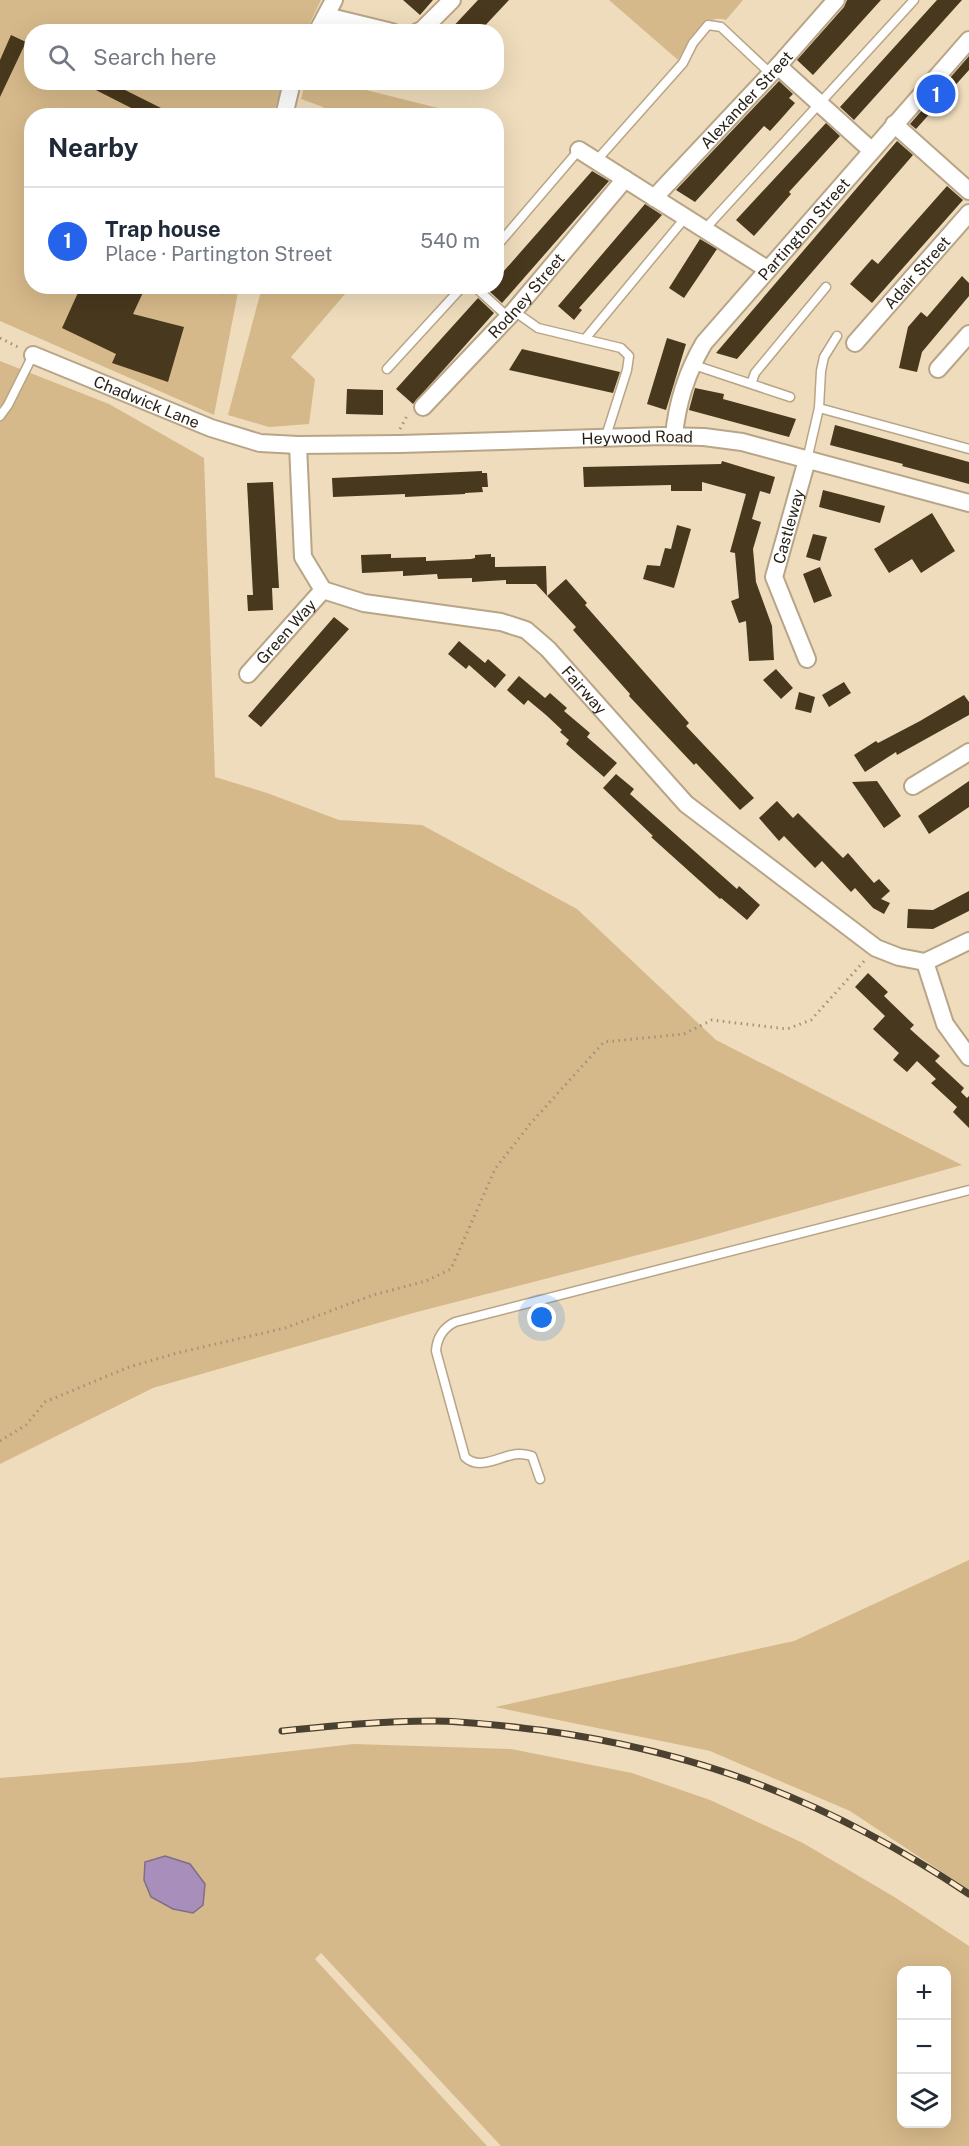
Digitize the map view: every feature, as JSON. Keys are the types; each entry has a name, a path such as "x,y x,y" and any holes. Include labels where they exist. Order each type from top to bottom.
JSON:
{"street":[{"path":"321,24 334,0"},
{"path":"428,24 452,0"},
{"name":"Alexander Street","path":"654,198 775,70 836,0"},
{"path":"326,16 359,24"},
{"name":"Partington Street","path":"674,436 676,412 691,364 704,343 969,40"},
{"path":"775,70 819,102 871,150"},
{"path":"286,108 290,90"},
{"path":"894,124 969,191"},
{"path":"579,150 767,269"},
{"name":"Rodney Street","path":"423,407 511,314 625,179"},
{"name":"Adair Street","path":"859,331 969,213"},
{"path":"938,369 969,334"},
{"name":"Chadwick Lane","path":"33,355 211,428 260,443 298,445"},
{"name":"Heywood Road","path":"298,445 400,444 606,436 704,437 742,442 969,503"},
{"path":"298,445 303,557 323,590"},
{"name":"Castleway","path":"807,460 774,577 807,659"},
{"name":"Green Way","path":"248,674 323,590"},
{"name":"Fairway","path":"323,590 364,603 501,622 526,630 548,649 686,804 876,948 899,957 925,962"},
{"path":"913,786 969,752"},
{"path":"969,941 925,962 945,1024 969,1057"}],"lane":[{"path":"704,230 914,0"},
{"path":"596,161 683,63 693,43 708,25 721,27 775,70"},
{"path":"504,238 579,150"},
{"path":"585,339 685,218"},
{"path":"751,384 755,373 826,287"},
{"path":"387,369 456,294"},
{"path":"485,294 511,314 538,328 621,348 629,356 606,436"},
{"path":"807,460 819,408 824,357 837,336"},
{"path":"0,416 8,405 33,355"},
{"path":"691,364 790,397"},
{"path":"819,408 969,449"},
{"path":"540,1479 532,1456 513,1454 480,1464 470,1462 465,1457 436,1351 439,1336 446,1326 599,1284 969,1190"}],"path":[{"path":"0,339 33,355"},
{"path":"400,444 400,429 409,412 423,407"},
{"path":"0,1441 26,1425 45,1402 129,1367 177,1353 285,1328 373,1294 426,1281 451,1269 495,1169 530,1124 604,1042 684,1034 712,1020 787,1029 811,1020 876,948"}],"shaded area":[{"path":"0,0 321,0 309,24 24,24 24,90 281,90 275,108 24,108 24,294 238,294 214,415 0,321"},
{"path":"609,0 743,0 726,20 710,20 704,25 692,38 678,60"},
{"path":"303,90 366,90 438,108 323,108 301,99"},
{"path":"260,294 345,294 291,357 315,379 309,424 269,427 228,415"},
{"path":"0,361 109,404 204,458 215,777 267,793 339,820 422,825 577,909 716,1040 962,1165 692,1241 413,1313 153,1388 0,1464"},
{"path":"969,1560 969,1890 850,1811 710,1751 495,1707 794,1641"},
{"path":"354,1744 511,1749 632,1773 710,1800 803,1843 896,1898 969,1946 969,2146 501,2146 321,1953 315,1959 487,2146 0,2146 0,1778 194,1762"},
{"path":"165,1856 190,1864 205,1884 203,1905 193,1913 173,1909 151,1897 144,1880 145,1862"}],"building":[{"path":"403,0 433,0 420,15"},
{"path":"478,0 509,0 486,24 456,24"},
{"path":"847,0 881,0 813,75 797,60 844,7"},
{"path":"937,0 962,0 854,120 840,107"},
{"path":"11,35 24,41 24,46 0,97 0,60"},
{"path":"969,56 969,70 916,129 910,124"},
{"path":"779,81 793,94 789,98 795,103 770,131 764,126 695,202 676,190"},
{"path":"96,90 125,90 161,108 131,108"},
{"path":"826,123 840,136 789,192 791,194 754,236 736,220"},
{"path":"897,141 913,155 737,359 716,353"},
{"path":"592,171 609,181 502,303 492,294 504,294 504,271"},
{"path":"947,186 963,200 872,303 850,284 872,259 878,264"},
{"path":"645,204 662,215 579,308 582,310 574,320 558,306"},
{"path":"700,239 717,249 684,298 669,288"},
{"path":"962,276 969,283 969,296 922,352 917,372 899,368 908,327 921,312 927,317"},
{"path":"77,294 142,294 133,314 184,327 168,382 112,363 116,354 62,328"},
{"path":"478,298 494,313 413,404 396,389"},
{"path":"667,338 686,344 666,410 647,404"},
{"path":"522,349 620,372 613,393 509,370"},
{"path":"695,388 724,394 723,399 796,419 789,437 689,410"},
{"path":"347,389 383,390 383,415 346,414"},
{"path":"835,425 969,462 969,484 830,445"},
{"path":"722,461 775,477 770,494 760,491 752,519 761,522 753,549 756,582 772,626 774,660 749,661 746,621 739,623 731,601 739,598 735,553 730,552 746,494 702,482 702,491 671,491 671,485 584,487 583,467 721,464"},
{"path":"482,471 482,473 487,473 488,487 482,487 483,492 405,497 405,494 333,497 332,478"},
{"path":"273,482 279,588 272,588 273,610 248,611 247,595 253,595 247,483"},
{"path":"823,490 885,506 880,523 819,507"},
{"path":"932,513 955,551 921,573 912,559 889,573 874,549"},
{"path":"677,525 691,529 674,588 643,579 647,565 660,566 665,548 671,549"},
{"path":"813,534 827,537 820,561 806,557"},
{"path":"391,554 391,558 426,557 426,561 471,559 475,558 475,555 491,554 491,557 495,557 495,567 546,566 547,596 536,584 506,584 506,580 472,582 472,578 438,579 437,574 403,576 403,571 362,573 361,555"},
{"path":"820,567 832,596 814,603 803,574"},
{"path":"566,579 587,603 585,605 689,723 686,726 754,798 740,810 629,696 630,694 573,630 576,627 547,596"},
{"path":"334,617 349,629 261,727 248,716"},
{"path":"459,641 485,663 488,659 506,675 495,688 469,665 466,669 448,654"},
{"path":"776,669 793,688 781,699 763,680"},
{"path":"519,676 545,698 550,693 567,708 564,711 590,733 587,737 617,763 604,777 566,744 569,740 546,715 528,700 524,705 507,690"},
{"path":"844,682 851,693 829,707 822,695"},
{"path":"799,692 815,697 811,713 795,709"},
{"path":"964,695 969,702 969,715 897,755 896,752 865,772 854,755"},
{"path":"616,774 634,789 630,794 737,889 739,886 760,905 747,920 651,837 653,836 603,788"},
{"path":"877,781 901,816 884,828 852,782"},
{"path":"969,781 969,807 929,834 918,816"},
{"path":"777,801 793,818 798,813 843,858 848,853 874,883 879,879 890,891 881,899 890,903 884,914 873,908 855,888 851,892 822,861 815,868 784,836 779,841 759,818"},
{"path":"969,891 969,911 933,929 907,928 908,909 933,910"},
{"path":"868,973 888,992 884,996 914,1025 910,1029 940,1056 935,1061 964,1088 961,1092 967,1098 969,1096 969,1128 953,1112 957,1107 931,1083 936,1079 917,1061 907,1072 893,1060 899,1053 873,1029 885,1016 855,987"}],"railway":[{"path":"282,1731 394,1722 459,1722 540,1730 656,1752 765,1786 817,1808 918,1862 969,1894"}],"place":[{"name":"Trap house","path":"936,94"}]}
